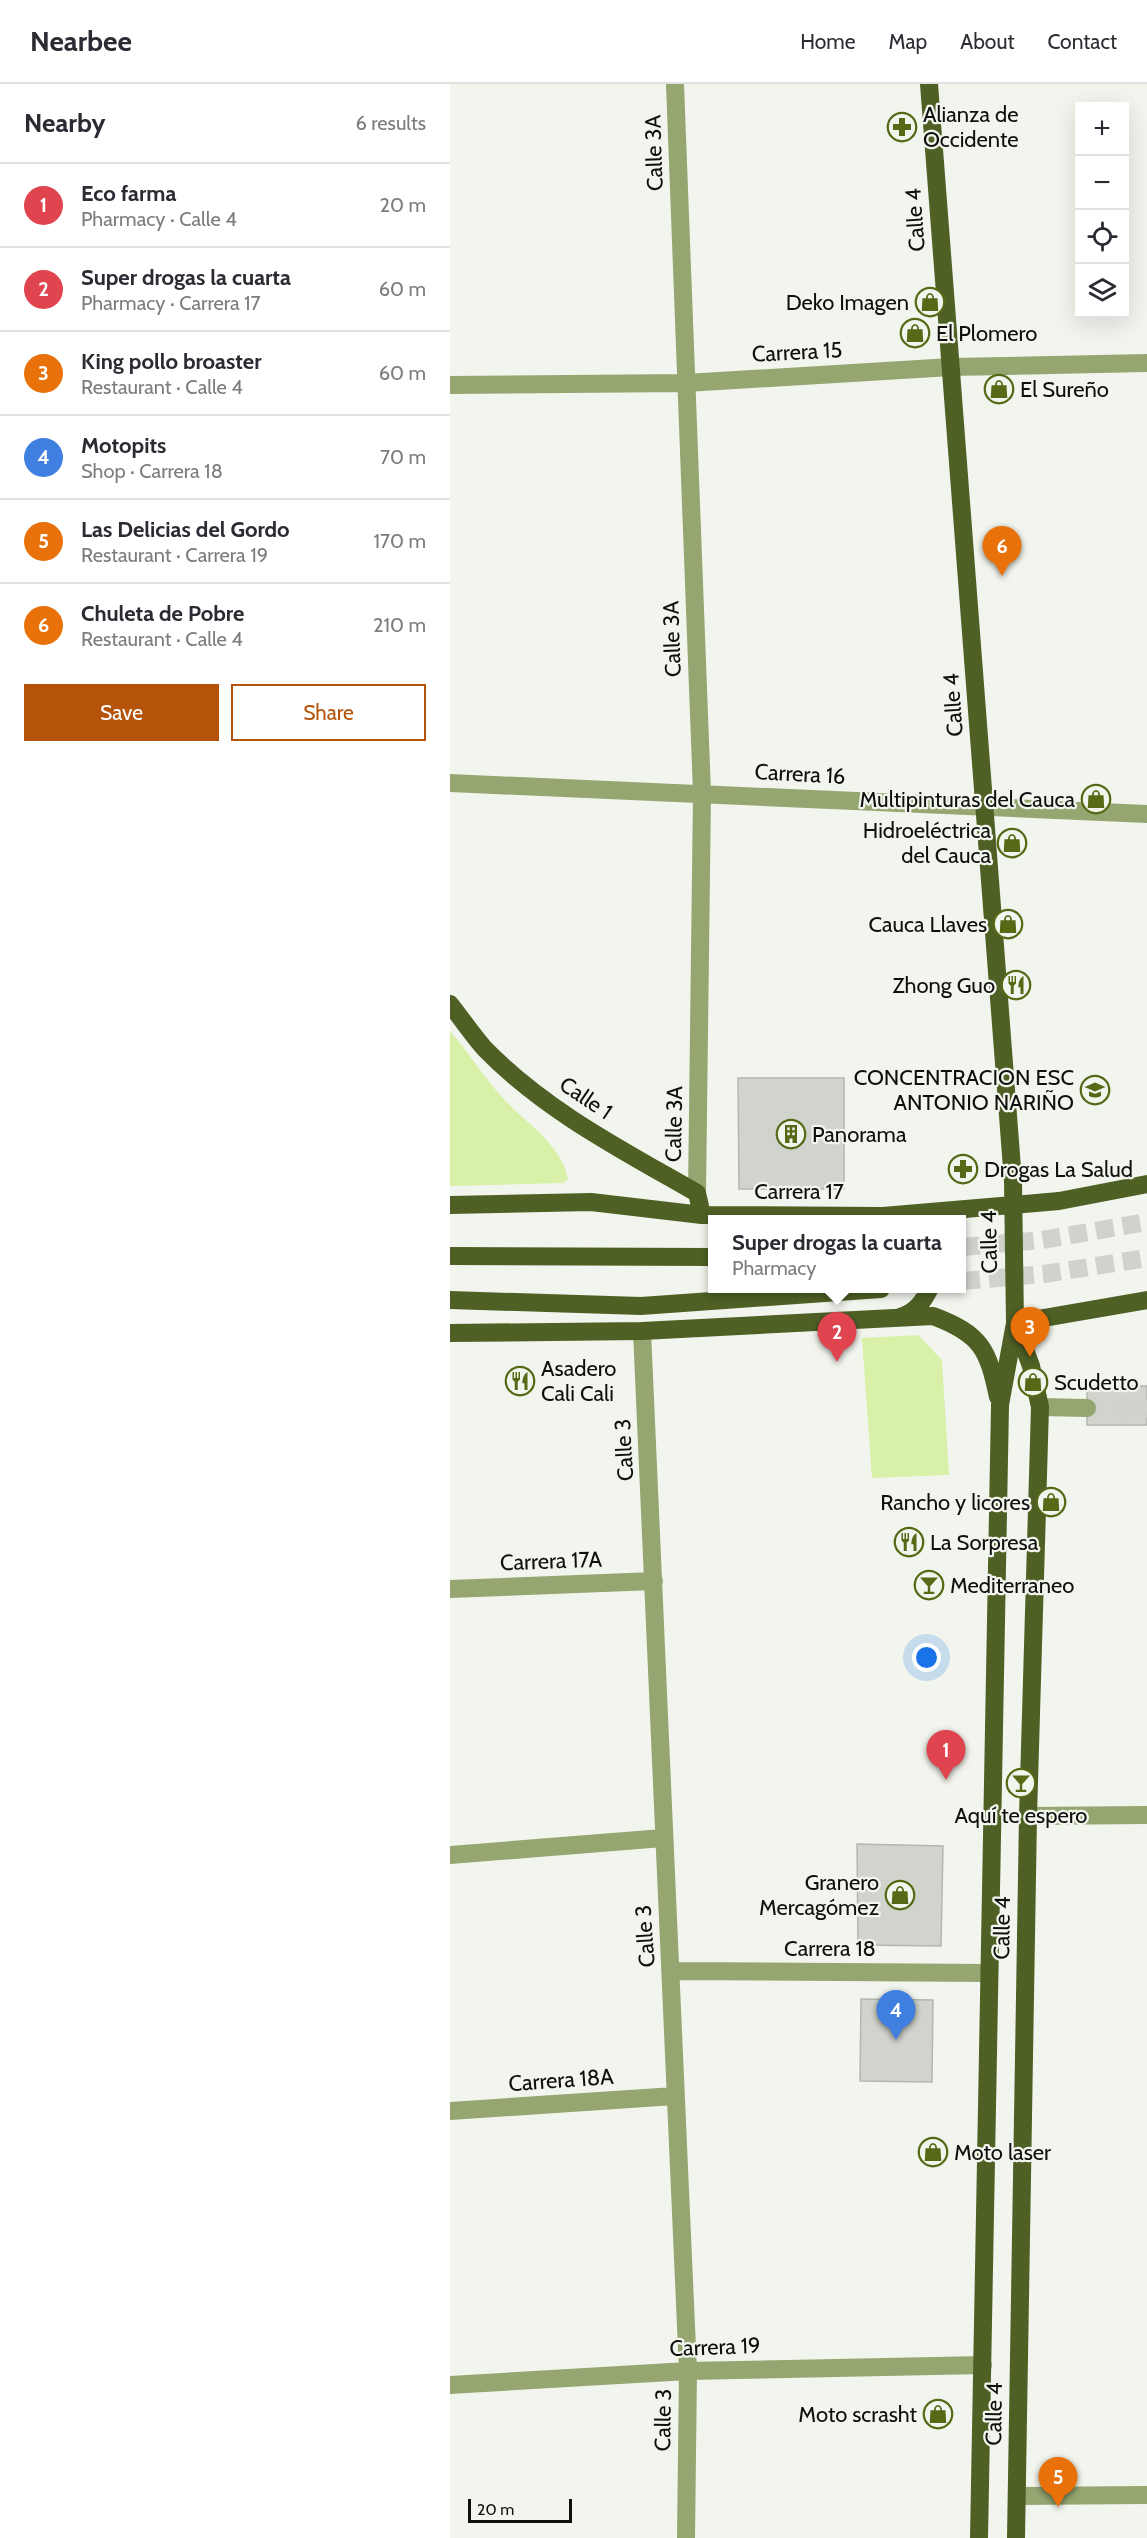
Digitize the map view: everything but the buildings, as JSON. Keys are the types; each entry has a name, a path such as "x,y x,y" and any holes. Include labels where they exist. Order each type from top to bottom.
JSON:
{"main road":[{"name":"Calle 4","path":"929,84 1013,1181 1015,1323 1000,1406 980,2538"},
{"name":"Calle 1","path":"450,1004 484,1047 524,1083 568,1117 697,1192"},
{"name":"Carrera 17","path":"920,1215 1059,1201 1147,1184"},
{"path":"697,1192 702,1215"},
{"name":"Carrera 17","path":"450,1205 591,1202 708,1215"},
{"path":"450,1256 708,1257"},
{"path":"450,1300 641,1306 825,1293"},
{"path":"890,1320 908,1315 923,1302 928,1293"},
{"path":"1015,1323 1147,1300"},
{"path":"450,1333 642,1331 933,1316 953,1324 978,1343 990,1360 1000,1406"},
{"name":"Calle 4","path":"1015,1323 1028,1355 1040,1407 1028,1816 1016,2538"}],"street":[{"name":"Calle 3A","path":"675,84 702,793 697,1192"},
{"name":"Carrera 15","path":"450,385 686,383 951,367 1147,363"},
{"name":"Carrera 16","path":"450,783 1147,814"},
{"name":"Calle 3","path":"642,1331 688,2371 686,2538"},
{"path":"1040,1407 1087,1408"},
{"name":"Carrera 17A","path":"450,1589 654,1581"},
{"path":"1028,1816 1147,1815"},
{"path":"450,1855 663,1838"},
{"name":"Carrera 18","path":"672,1971 989,1972"},
{"name":"Carrera 18A","path":"450,2110 675,2097"},
{"name":"Carrera 19","path":"450,2385 688,2371 982,2365"},
{"path":"1017,2496 1147,2495"}],"green space":[{"path":"450,1031 502,1097 550,1144 564,1166 568,1179 563,1183 450,1186"},
{"path":"918,1335 942,1360 949,1475 872,1478 862,1338"}],"tunnel":[{"path":"966,1247 1042,1240 1147,1222"},
{"path":"966,1281 1044,1274 1147,1258"},
{"path":"1087,1408 1147,1409"}],"place":[{"name":"Alianza de Occidente","path":"902,127"},
{"name":"Deko Imagen","path":"930,302"},
{"name":"El Plomero","path":"915,333"},
{"name":"El Sureño","path":"999,389"},
{"name":"Chuleta de Pobre","path":"1002,576"},
{"name":"Multipinturas del Cauca","path":"1096,799"},
{"name":"Hidroeléctrica del Cauca","path":"1012,843"},
{"name":"Cauca Llaves","path":"1008,924"},
{"name":"Zhong Guo","path":"1016,985"},
{"name":"CONCENTRACION ESC ANTONIO NARIÑO","path":"1095,1090"},
{"name":"Panorama","path":"791,1134"},
{"name":"Drogas La Salud","path":"963,1169"},
{"name":"King pollo broaster","path":"1030,1357"},
{"name":"Super drogas la cuarta","path":"837,1362"},
{"name":"Asadero Cali Cali","path":"520,1381"},
{"name":"Scudetto","path":"1033,1382"},
{"name":"Rancho y licores","path":"1051,1502"},
{"name":"La Sorpresa","path":"909,1542"},
{"name":"Mediterraneo","path":"929,1585"},
{"name":"Eco farma","path":"946,1780"},
{"name":"Aquí te espero","path":"1021,1783"},
{"name":"Granero Mercagómez","path":"900,1895"},
{"name":"Motopits","path":"896,2040"},
{"name":"Moto laser","path":"933,2152"},
{"name":"Moto scrasht","path":"938,2414"},
{"name":"Las Delicias del Gordo","path":"1058,2507"}]}
